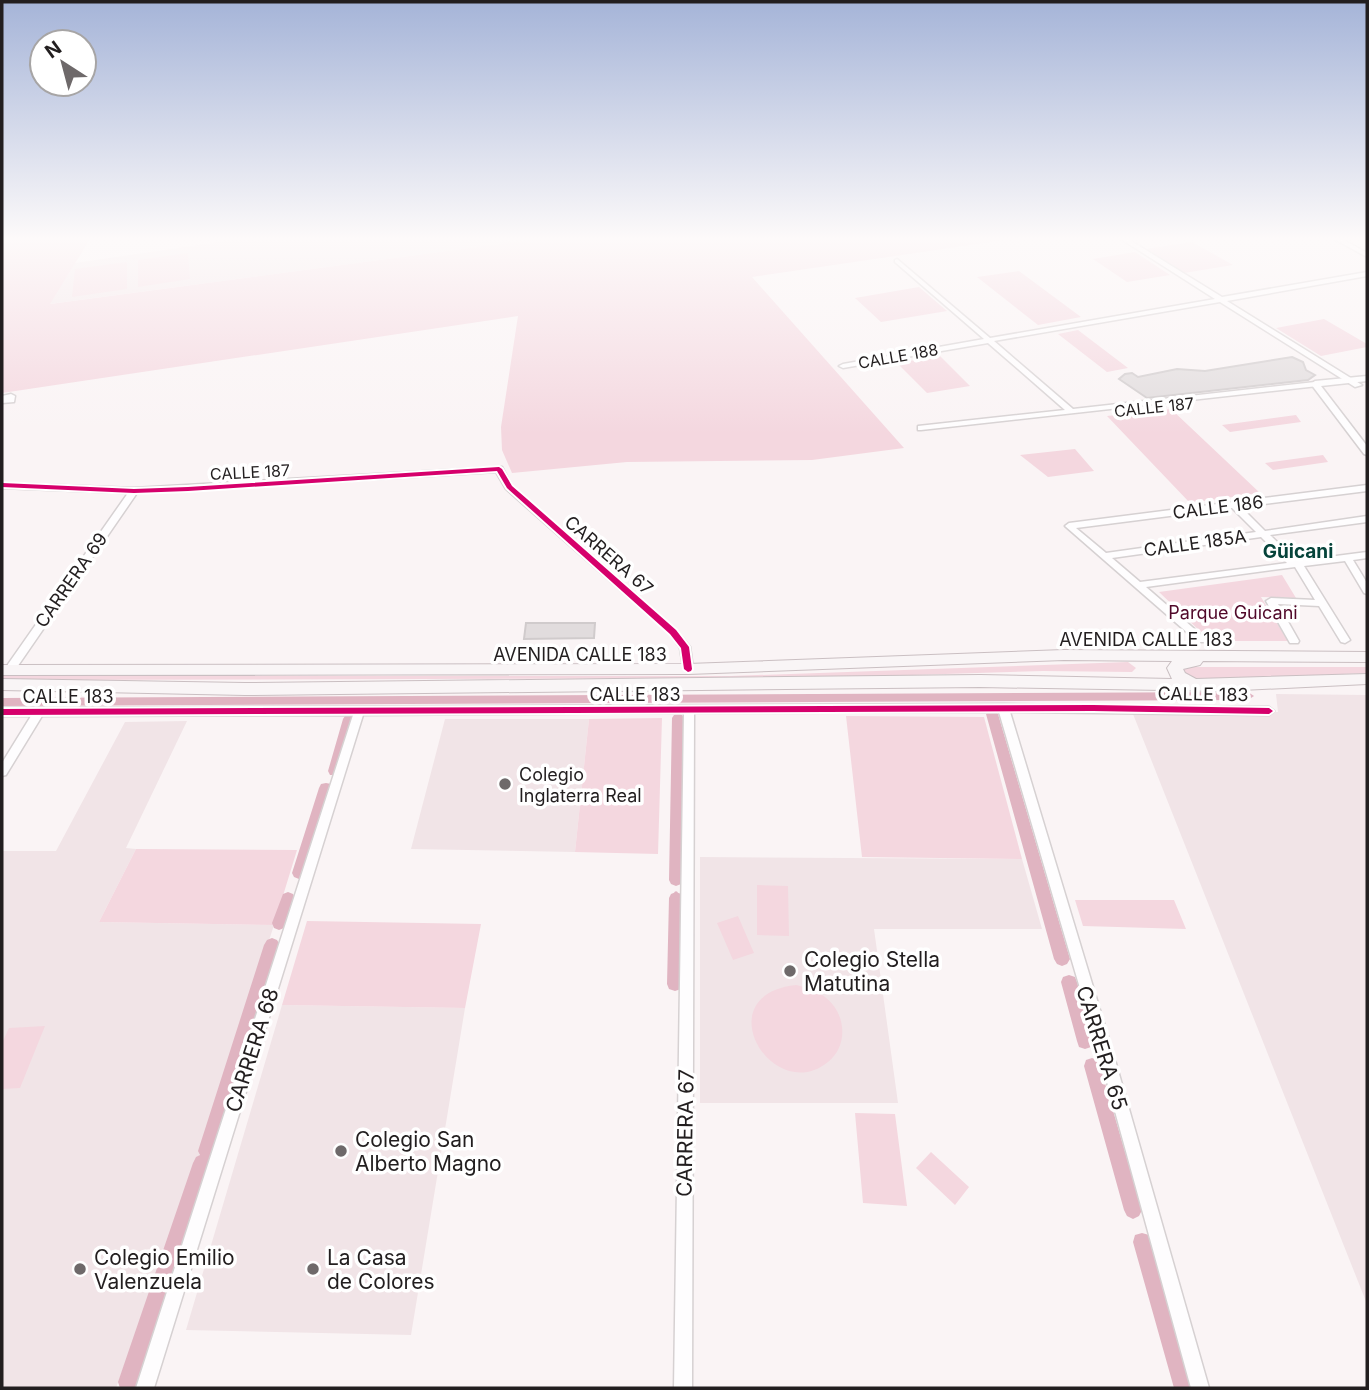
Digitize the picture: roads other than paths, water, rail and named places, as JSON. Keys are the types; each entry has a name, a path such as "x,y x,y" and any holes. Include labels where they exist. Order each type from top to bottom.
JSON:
{"main road":[{"name":"AVENIDA CALLE 183","path":"6,670 688,669 1125,654 1367,657"},
{"path":"1005,681 1063,674 1136,676 1142,670 1140,664 1125,654"},
{"path":"1194,685 1178,677 1175,668 1178,663 1248,662 1302,656"},
{"name":"AVENIDA CALLE 183","path":"2,685 245,689 1005,681 1194,685 1367,679"}],"street":[{"path":"946,304 1074,413"},
{"name":"CALLE 188","path":"843,366 1198,304"},
{"path":"1227,304 1358,383"},
{"name":"CALLE 187","path":"921,428 944,425 948,430 1074,413 1358,383 1367,378"},
{"path":"1317,386 1367,453"},
{"name":"CALLE 187","path":"2,485 134,491 361,480 499,469"},
{"name":"CARRERA 67","path":"499,469 509,487 673,632 685,647 688,669"},
{"name":"CALLE 186","path":"1105,556 1069,526 1367,488"},
{"name":"CARRERA 69","path":"6,670 134,491"},
{"path":"1234,505 1296,564 1345,640"},
{"name":"CALLE 185A","path":"1105,556 1367,519"},
{"path":"1139,585 1367,555"},
{"path":"1105,556 1202,640"},
{"path":"1347,557 1367,592"},
{"path":"1294,641 1271,601 1322,603"},
{"name":"CALLE 183","path":"2,712 1003,708 1269,711"},
{"name":"CARRERA 65","path":"1003,708 1106,1054 1200,1388"},
{"name":"CARRERA 67","path":"683,1388 689,709"},
{"name":"CARRERA 68","path":"145,1388 359,711"},
{"path":"2,772 39,712"}],"waterway":[{"path":"2,702 1248,696"},
{"path":"992,714 1062,959"},
{"path":"676,880 678,718"},
{"path":"335,771 349,719"},
{"path":"299,873 326,788"},
{"path":"676,893 676,898"},
{"path":"279,923 288,898"},
{"path":"675,984 676,898"},
{"path":"207,1151 272,945"},
{"path":"1069,982 1085,1041"},
{"path":"1092,1066 1133,1210"},
{"path":"128,1382 202,1163"},
{"path":"1142,1242 1184,1388"}],"place":[{"name":"Colegio Inglaterra Real","path":"505,784"},
{"name":"Colegio Stella Matutina","path":"790,971"},
{"name":"Colegio San Alberto Magno","path":"341,1151"},
{"name":"Colegio Emilio Valenzuela","path":"80,1269"},
{"name":"La Casa de Colores","path":"313,1269"}],"district":[{"name":"Güicani","path":"1298,551"}],"park label":[{"name":"Parque Guicani","path":"1233,612"}]}
